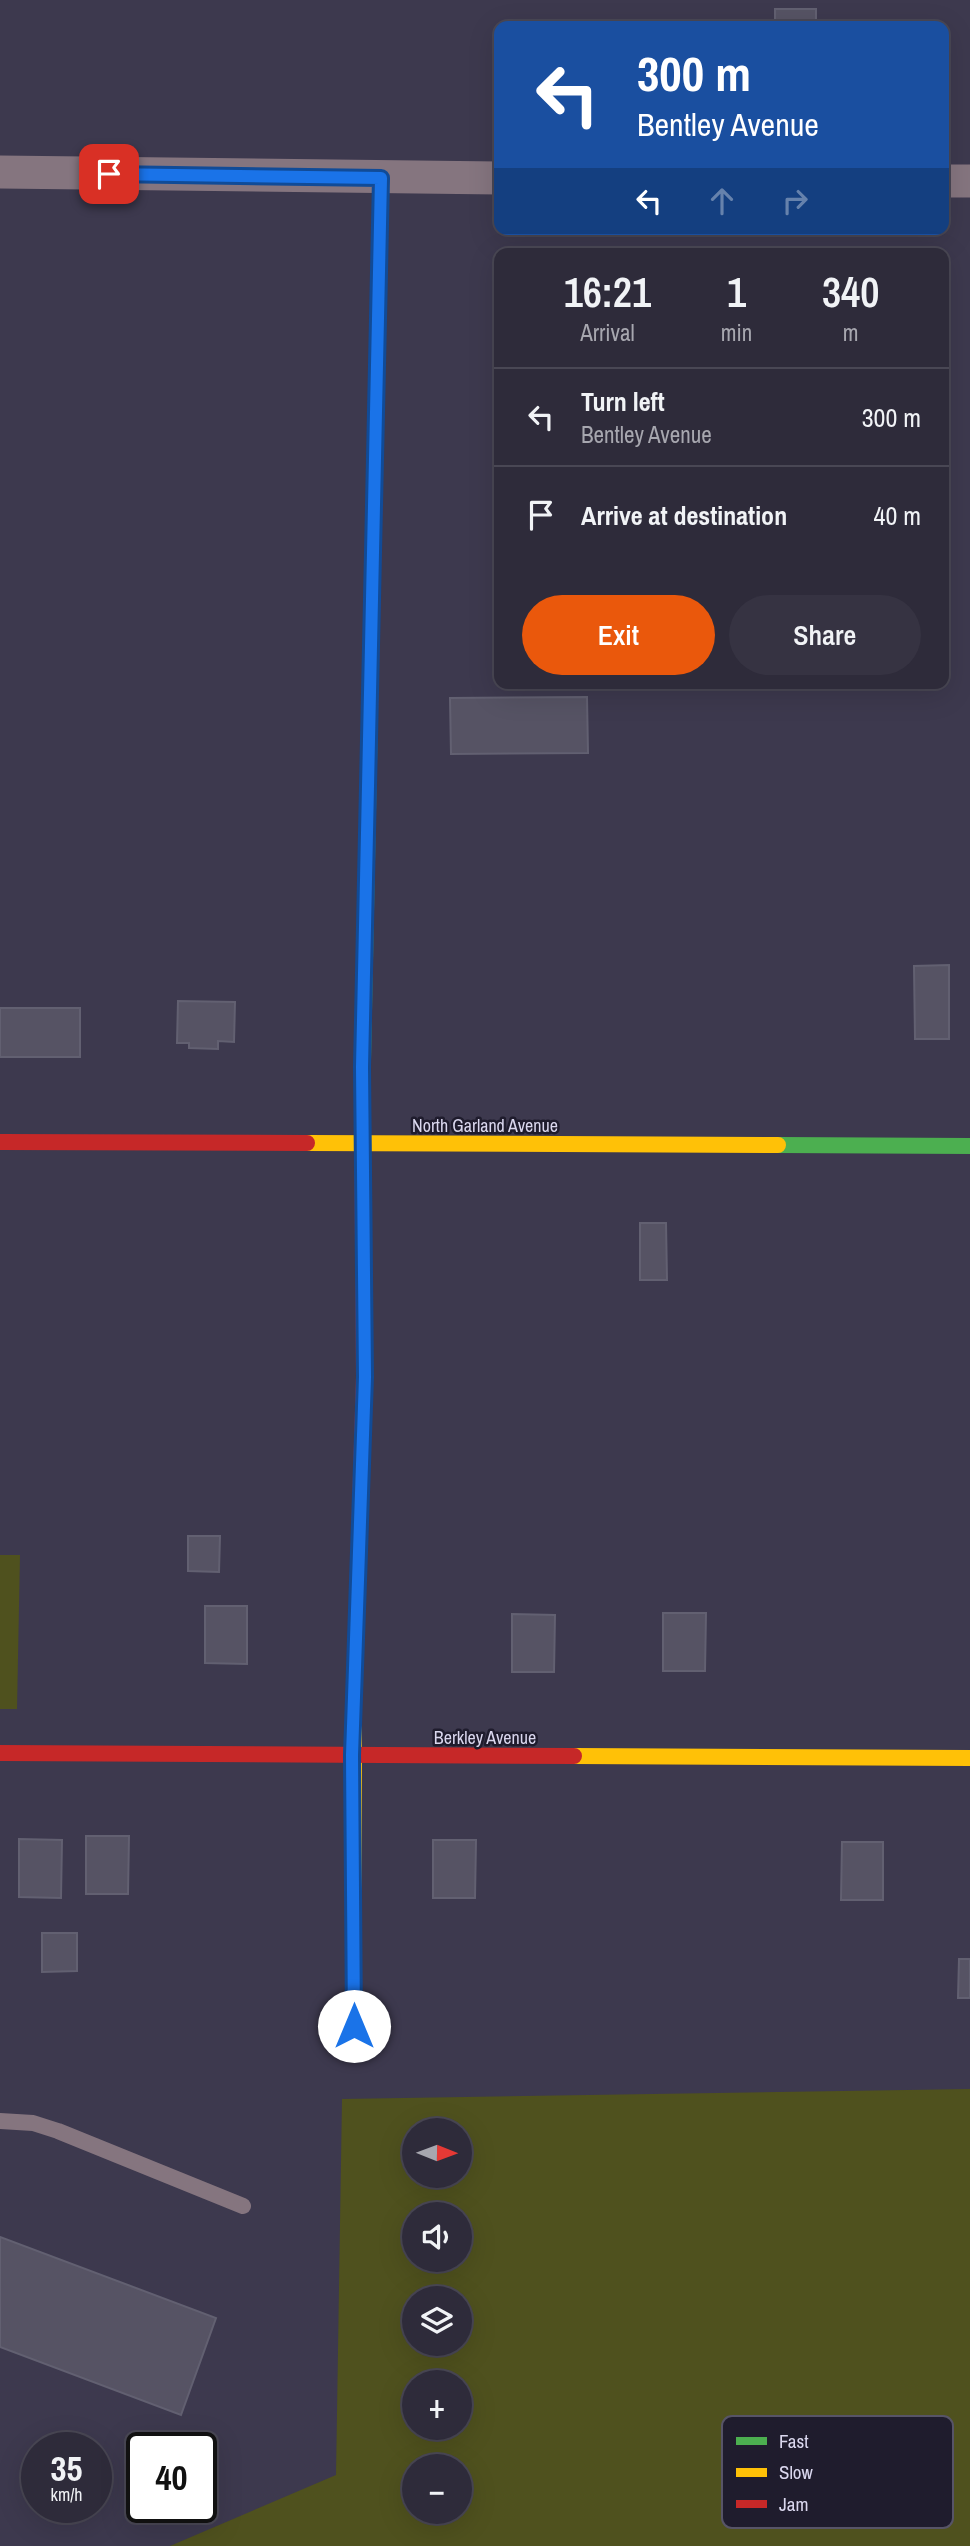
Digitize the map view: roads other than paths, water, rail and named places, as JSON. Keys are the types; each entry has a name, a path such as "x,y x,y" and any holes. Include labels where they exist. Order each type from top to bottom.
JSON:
{"street":[{"path":"0,172 494,178"},
{"path":"354,2026 352,1755 365,1377 363,1053 381,178"},
{"path":"949,181 970,181"},
{"name":"North Garland Avenue","path":"0,1142 970,1146"},
{"name":"Berkley Avenue","path":"0,1753 970,1758"}],"lane":[{"path":"0,2121 33,2123 58,2131 243,2206"}]}
